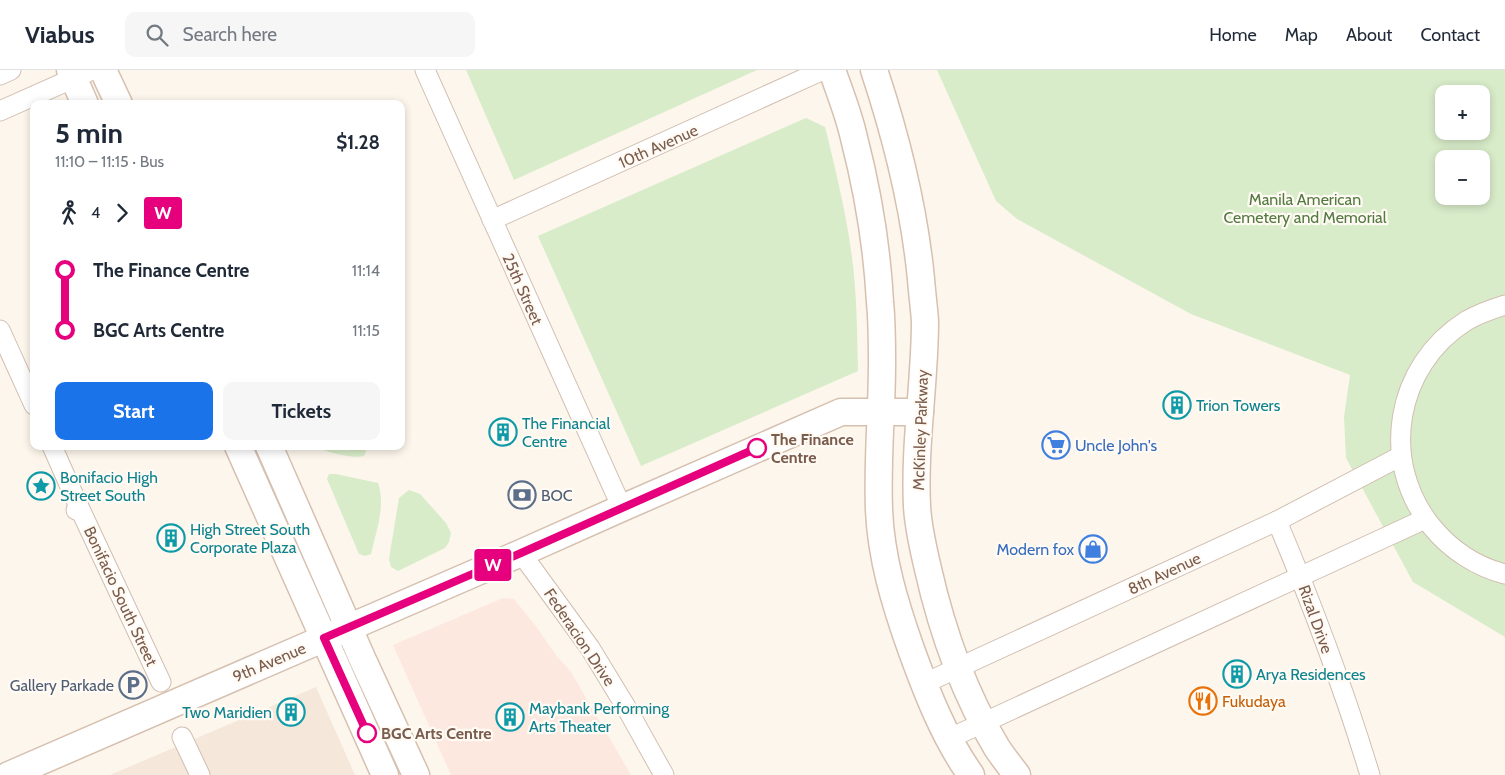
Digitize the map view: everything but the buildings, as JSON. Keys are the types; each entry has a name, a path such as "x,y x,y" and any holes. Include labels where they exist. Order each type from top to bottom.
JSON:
{"main road":[{"path":"103,70 116,100"},
{"path":"832,70 854,137 876,250 882,364 879,510 882,548 898,612 923,684 948,739 971,775"},
{"name":"McKinley Parkway","path":"874,70 892,126 907,184 918,248 924,320 917,460 917,507 924,551 936,601 958,668 983,722 998,749 1017,775"},
{"path":"79,73 84,100"},
{"name":"9th Avenue","path":"22,772 348,627 841,412 920,412"},
{"path":"240,450 385,775"},
{"path":"271,450 348,627 416,775"}],"street":[{"path":"0,75 11,70"},
{"name":"25th Street","path":"425,70 622,508"},
{"name":"10th Avenue","path":"492,220 823,70"},
{"path":"0,111 79,73"},
{"path":"1505,305 1487,311 1461,325 1448,334 1432,350 1419,368 1409,389 1403,410 1400,433 1401,456 1409,489 1425,519 1439,536 1456,550 1475,562 1505,574"},
{"path":"0,330 16,370 30,397"},
{"name":"Bonifacio South Street","path":"60,450 79,509 161,682"},
{"name":"8th Avenue","path":"923,684 1277,521 1401,456"},
{"path":"948,739 1425,519"},
{"name":"Rizal Drive","path":"1277,521 1334,666 1370,775"},
{"name":"Federacion Drive","path":"521,553 590,648 664,775"},
{"path":"182,737 200,775"}],"shaded area":[{"path":"503,598 514,599 571,672 631,775 451,775 393,645"},
{"name":"Two Maridien","path":"316,687 355,775 110,775"}],"green space":[{"path":"466,70 757,70 514,180"},
{"name":"Manila American Cemetery and Memorial","path":"937,70 1505,70 1505,637 1413,582 1346,458 1344,417 1350,375 1191,314 1017,219 996,201"},
{"path":"806,118 825,127 843,203 854,280 858,371 641,466 538,236"},
{"path":"324,450 366,451 364,456 359,457"},
{"path":"329,474 378,483 381,509 371,554 365,556 359,554 327,479"},
{"path":"409,490 420,494 446,523 451,533 445,548 398,571 391,567 389,559 399,498"}],"bus line":[{"name":"W","path":"367,733 324,638 757,448"}],"place":[{"name":"Trion Towers","path":"1177,405"},
{"name":"The Financial Centre","path":"503,432"},
{"name":"Uncle John's","path":"1056,445"},
{"name":"The Finance Centre","path":"757,448"},
{"name":"Bonifacio High Street South","path":"41,486"},
{"name":"BOC","path":"522,495"},
{"name":"High Street South Corporate Plaza","path":"171,538"},
{"name":"Modern fox","path":"1093,549"},
{"name":"Arya Residences","path":"1237,674"},
{"name":"Gallery Parkade","path":"133,685"},
{"name":"Fukudaya","path":"1203,701"},
{"name":"Two Maridien","path":"291,712"},
{"name":"Maybank Performing Arts Theater","path":"510,717"},
{"name":"BGC Arts Centre","path":"367,733"}]}
